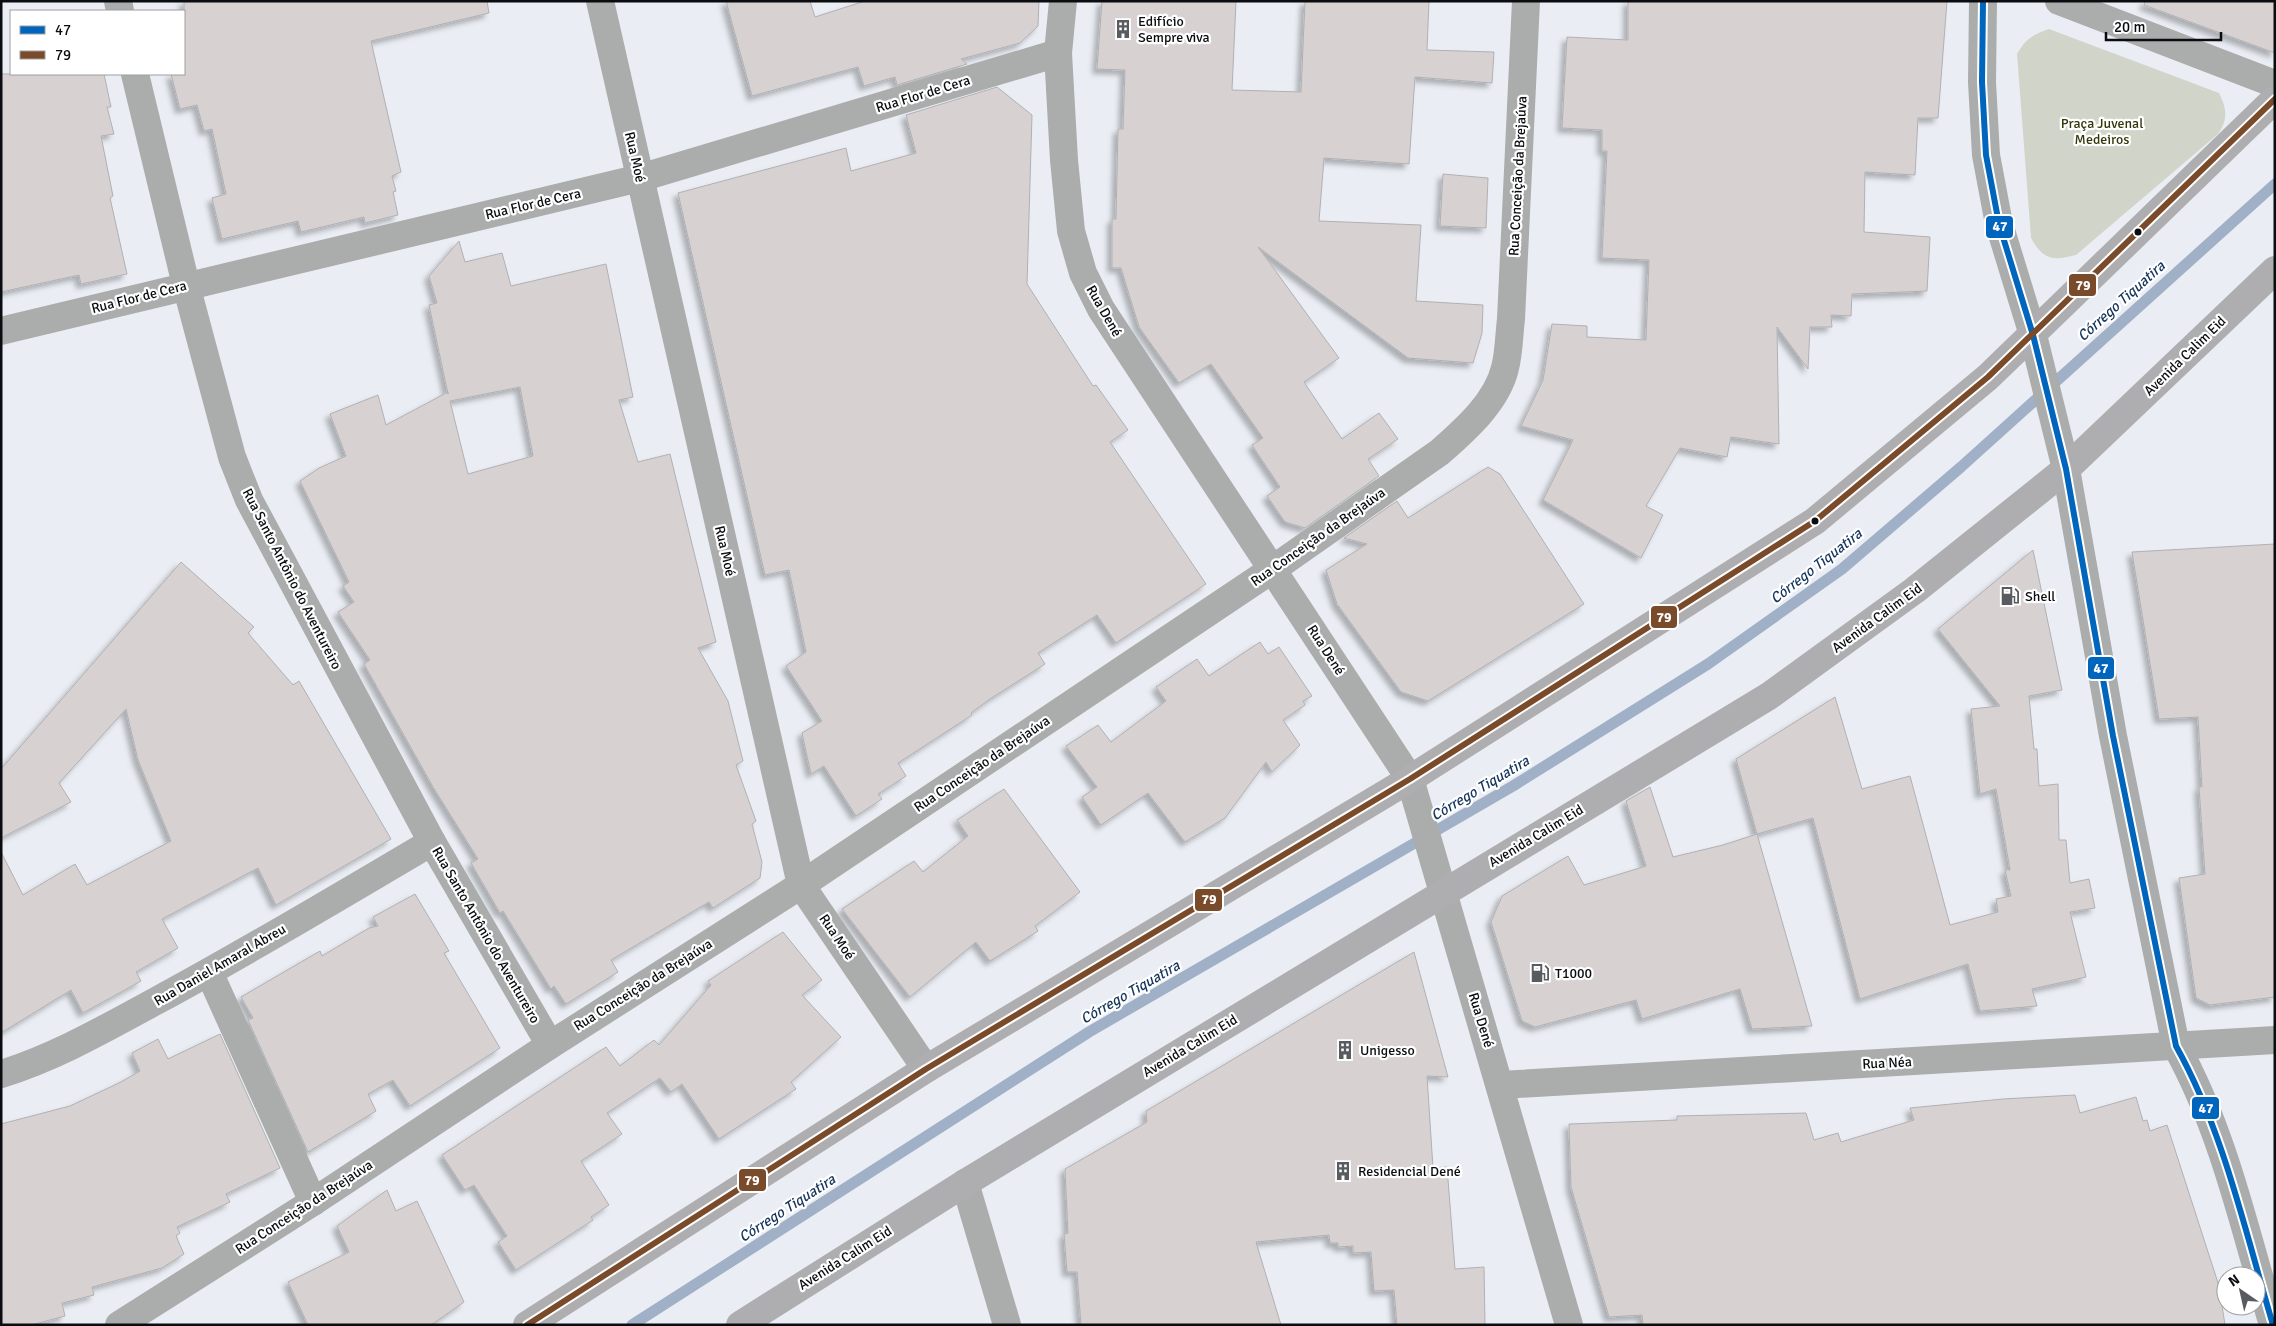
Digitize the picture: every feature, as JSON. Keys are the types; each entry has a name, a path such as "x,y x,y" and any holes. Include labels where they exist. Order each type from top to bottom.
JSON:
{"main road":[{"path":"527,1325 926,1069 1410,779 1815,521 1988,377 2275,99"},
{"name":"Avenida Calim Eid","path":"740,1325 965,1183 1769,696 1915,590 2066,469 2275,270"}],"street":[{"name":"Rua Moé","path":"600,1 802,885 926,1069"},
{"name":"Rua Dené","path":"1063,1 1058,53 1064,160 1070,222 1084,273 1101,309 1410,779 1569,1325"},
{"name":"Rua Conceição da Brejaúva","path":"118,1325 313,1202 550,1044 802,885 1272,569 1440,452 1465,430 1487,406 1505,370 1514,274 1526,1"},
{"path":"1983,1 1982,82 1986,155 1999,224 2033,335 2066,469 2113,736 2176,1046 2194,1078 2215,1128 2274,1325"},
{"path":"2058,1 2275,84"},
{"name":"Rua Flor de Cera","path":"1,331 186,285 640,178 1058,53"},
{"name":"Rua Santo Antônio do Aventureiro","path":"135,75 186,285 232,457 249,500 432,842 550,1044"},
{"name":"Rua Daniel Amaral Abreu","path":"1,1074 21,1068 87,1038 209,972 432,842"},
{"path":"209,972 313,1202"},
{"name":"Rua Néa","path":"1500,1085 2275,1040"},
{"path":"965,1183 1007,1325"}],"green space":[{"name":"Praça Juvenal Medeiros","path":"2049,29 2219,93 2225,109 2224,124 2218,134 2076,255 2061,258 2044,255 2031,238 2017,54 2023,44 2030,38"}],"building":[{"path":"184,1 487,1 489,13 371,41 401,172 392,176 396,191 393,192 398,215 365,223 364,217 301,232 298,221 222,239 212,198 226,194 212,129 204,131 197,105 180,109 171,75 185,75"},
{"path":"726,1 810,1 815,17 865,1 1039,1 1038,26 1020,43 961,59 967,64 897,85 895,77 864,86 858,67 752,96"},
{"path":"1102,1 1236,1 1232,90 1301,92 1305,1 1429,1 1427,50 1494,52 1492,83 1415,77 1409,164 1324,158 1319,221 1421,225 1416,301 1483,305 1482,333 1473,363 1408,358 1258,247 1339,358 1304,382 1342,439 1379,413 1398,439 1368,459 1379,476 1305,528 1285,522 1267,496 1280,487 1252,445 1263,438 1211,364 1179,383 1139,327 1121,268 1112,268 1112,219 1116,219 1118,129 1123,129 1125,70 1097,69"},
{"path":"1628,1 1947,1 1938,118 1918,118 1915,175 1865,172 1864,232 1930,237 1927,291 1852,294 1851,316 1831,315 1832,327 1810,327 1808,369 1777,327 1779,444 1731,437 1727,457 1680,448 1646,506 1663,515 1641,558 1543,500 1573,440 1521,426 1543,380 1552,324 1587,326 1587,337 1646,340 1649,260 1602,258 1607,151 1602,151 1602,130 1562,128 1567,37 1628,40"},
{"path":"2145,1 2275,1 2275,53 2144,5"},
{"path":"1,74 104,75 111,107 107,107 114,134 101,136 113,196 110,198 127,274 81,284 79,275 1,292"},
{"path":"997,87 1032,115 1027,284 1093,386 1096,385 1128,430 1110,442 1206,584 1116,643 1097,615 1038,653 1045,664 990,699 971,713 972,715 898,763 906,776 878,794 882,799 856,816 824,766 811,774 802,733 822,721 786,666 806,652 789,570 765,575 678,193 846,148 851,171 916,153 906,115"},
{"path":"1443,174 1488,178 1486,228 1440,226"},
{"path":"459,241 465,262 502,253 511,286 606,264 633,397 619,400 638,462 670,454 716,642 698,648 728,701 743,761 736,765 756,821 752,824 762,862 760,878 713,908 709,902 611,960 618,972 566,1004 554,986 551,989 503,911 500,913 471,863 478,859 433,787 364,664 370,660 338,612 354,602 343,586 349,582 300,481 319,468 346,456 330,414 378,395 386,425 448,392 429,305 437,303 429,276","holes":["520,387 533,456 468,474 450,401"]},
{"path":"1488,467 1500,474 1584,604 1428,701 1401,692 1337,604 1326,570 1367,544 1344,538 1397,501 1408,518"},
{"path":"2275,544 2275,997 2210,1005 2196,998 2179,878 2205,874 2199,787 2202,787 2198,717 2159,719 2132,552"},
{"path":"2033,550 2062,690 2029,696 2034,749 2037,749 2039,786 2058,784 2059,840 2066,840 2070,883 2089,879 2095,908 2070,912 2086,977 2032,989 2037,1006 1980,1011 1968,964 1860,999 1813,818 1757,834 1736,759 1835,697 1862,789 1910,776 1950,925 1998,912 1996,899 2011,896 2005,870 2010,870 1996,789 1980,794 1971,709 2000,706 1938,629"},
{"path":"181,562 254,627 248,633 293,685 299,681 391,839 276,905 258,868 162,919 178,948 136,972 141,981 83,1013 71,990 1,1033 1,852 23,895 75,864 87,885 171,841 138,760 126,709 59,783 71,802 1,838 1,769"},
{"path":"1260,642 1268,654 1279,647 1312,696 1303,701 1305,705 1283,720 1300,745 1272,772 1266,762 1225,818 1185,842 1148,793 1101,825 1082,797 1097,787 1066,746 1098,725 1111,742 1166,701 1156,687 1197,659 1209,676"},
{"path":"1650,787 1673,857 1723,845 1757,834 1812,1026 1752,1029 1740,989 1642,1019 1636,1000 1535,1027 1522,1021 1491,922 1502,896 1568,856 1584,885 1646,866 1626,801"},
{"path":"1004,789 1080,892 1035,926 1038,931 990,961 976,942 910,997 842,909 914,861 923,872 968,836 957,820"},
{"path":"415,894 449,951 444,953 500,1048 410,1106 393,1080 368,1094 376,1111 308,1152 248,1020 253,1018 241,997 320,951 322,956 369,928 378,926 373,917"},
{"path":"783,932 822,980 802,995 841,1037 791,1082 796,1089 719,1139 682,1084 671,1092 660,1078 607,1113 622,1134 581,1161 609,1205 591,1217 593,1220 516,1270 498,1242 507,1236 474,1185 465,1190 442,1155 606,1047 620,1066 654,1040 659,1045 711,985 708,981"},
{"path":"1414,952 1448,1077 1427,1076 1433,1168 1447,1167 1455,1269 1484,1267 1485,1325 1397,1325 1394,1290 1374,1291 1371,1252 1353,1253 1353,1246 1338,1247 1338,1243 1330,1243 1329,1235 1256,1242 1281,1325 1081,1325 1077,1272 1067,1272 1064,1234 1068,1233 1065,1169 1147,1122 1146,1111"},
{"path":"220,1034 280,1168 226,1194 230,1202 177,1227 180,1233 176,1236 184,1254 162,1268 92,1287 94,1295 62,1303 65,1316 31,1325 1,1325 1,1124 70,1106 121,1082 140,1071 132,1053 158,1039 168,1059"},
{"path":"2075,1095 2080,1113 2136,1097 2143,1121 2147,1120 2150,1131 2167,1125 2216,1277 2216,1316 2224,1316 2225,1325 1643,1325 1642,1315 1609,1317 1571,1187 1569,1124 1677,1120 1677,1116 1806,1113 1814,1140 1838,1133 1841,1142 1914,1120 1910,1108 2003,1099"},
{"path":"387,1190 396,1211 417,1201 464,1302 431,1325 308,1325 288,1282 349,1252 337,1226"}],"waterway":[{"name":"Córrego Tiquatira","path":"632,1325 1089,1032 1513,786 1708,664 1842,569 1961,467 2275,184"}],"transit line":[{"name":"47","path":"1983,1 1982,82 1986,155 1999,224 2033,335 2066,469 2113,736 2176,1046 2193,1079 2220,1147 2243,1218 2273,1325"},
{"name":"79","path":"527,1325 926,1069 1410,779 1815,521 1988,377 2275,99"}],"place":[{"name":"Edifício Sempre viva","path":"1123,29"},
{"name":"Shell","path":"2010,596"},
{"name":"T1000","path":"1540,973"},
{"name":"Unigesso","path":"1345,1050"},
{"name":"Residencial Dené","path":"1343,1171"}]}
